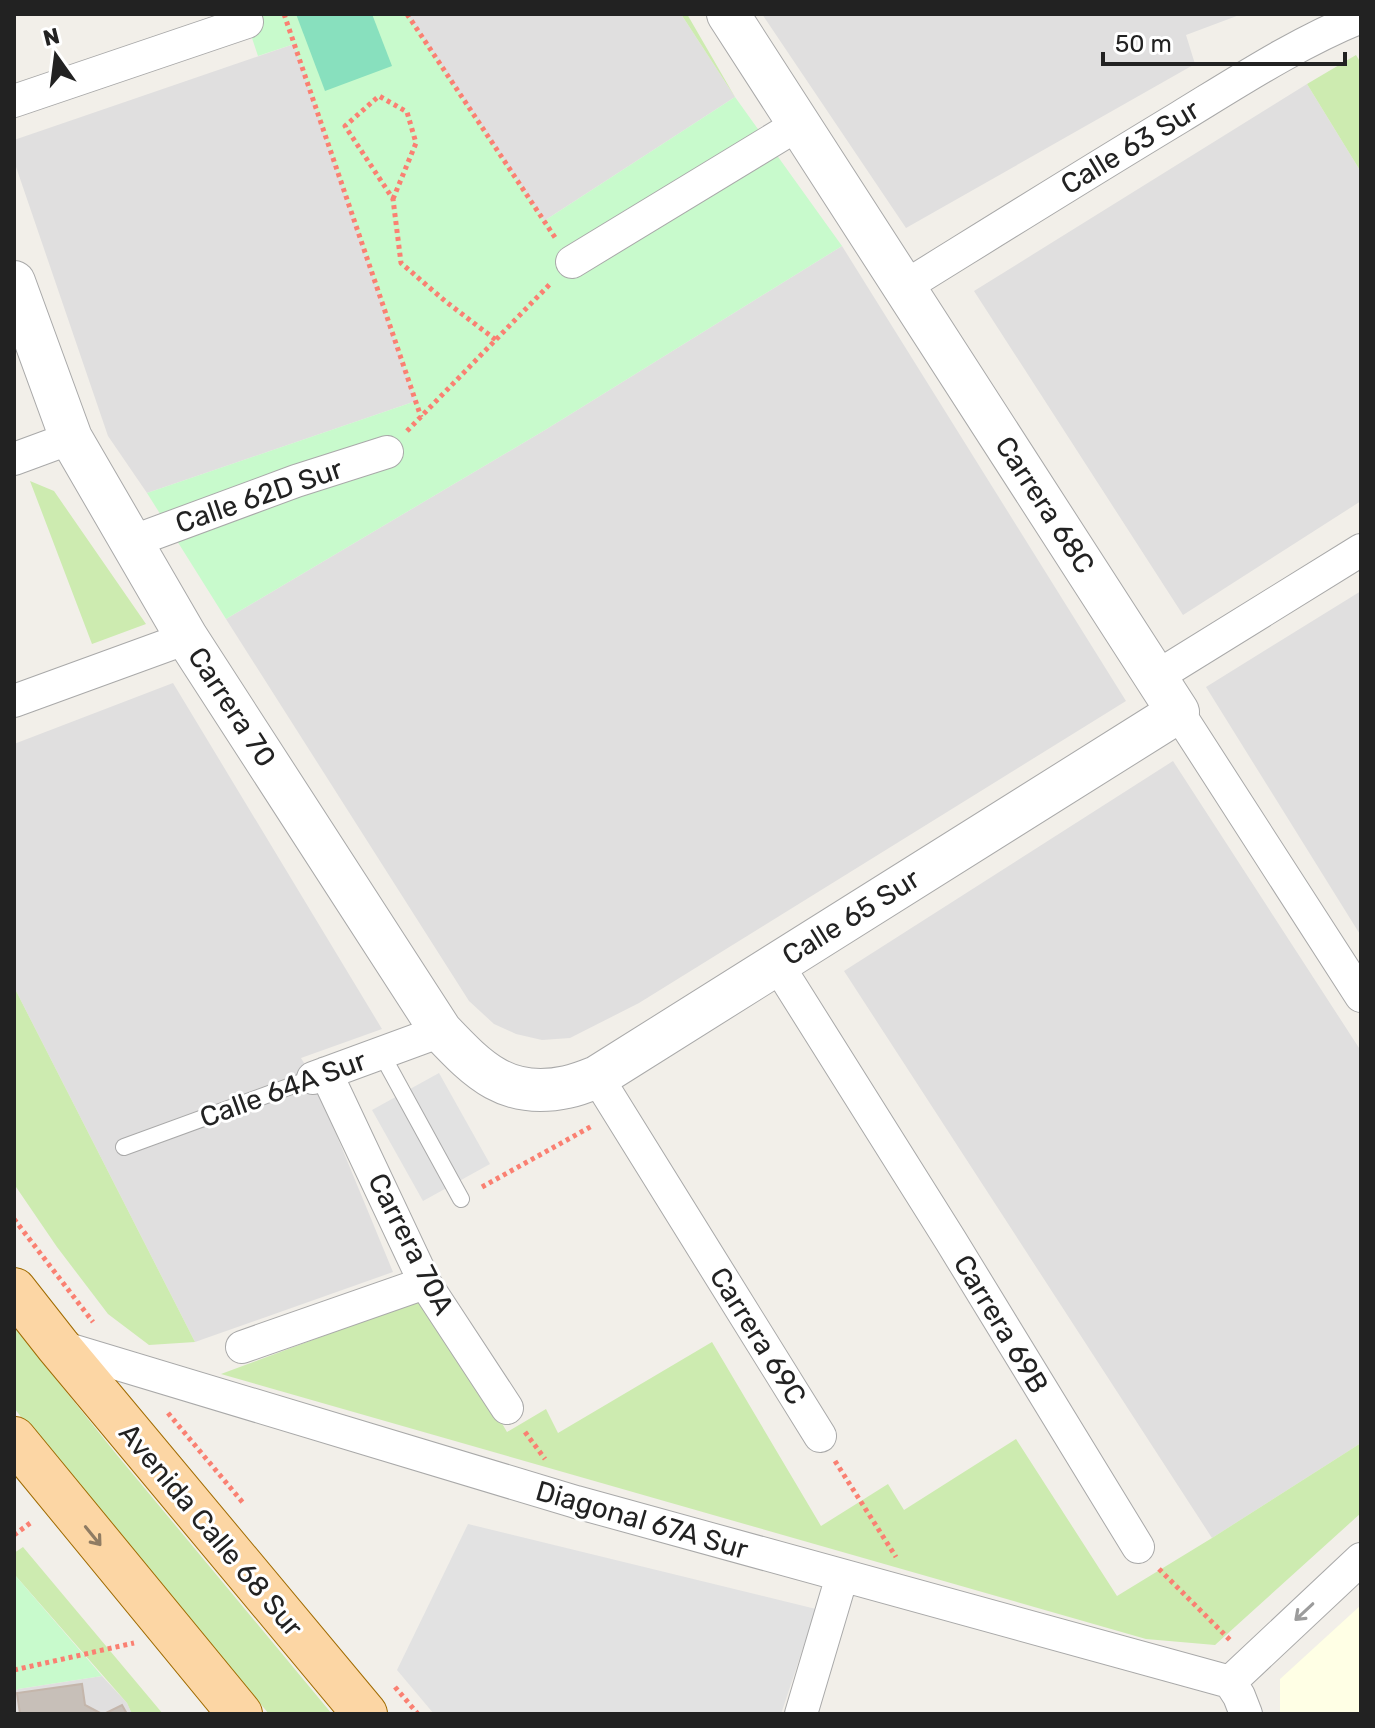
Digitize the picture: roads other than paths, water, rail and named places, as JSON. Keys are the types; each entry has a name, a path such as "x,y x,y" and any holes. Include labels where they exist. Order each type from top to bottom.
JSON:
{"main road":[{"name":"Avenida Calle 68 Sur","path":"14,1290 58,1346 379,1700"},
{"path":"14,1439 240,1714"}],"street":[{"name":"Carrera 68C","path":"728,14 1361,996"},
{"name":"Calle 63 Sur","path":"904,287 1291,49 1361,17"},
{"path":"14,101 247,22"},
{"path":"572,262 799,124"},
{"name":"Carrera 70","path":"14,282 71,438 187,638 441,1031 470,1062 489,1076 513,1087"},
{"path":"14,459 71,438"},
{"name":"Calle 62D Sur","path":"131,542 296,481 387,452"},
{"path":"1156,677 1361,550"},
{"path":"14,701 187,638"},
{"name":"Calle 65 Sur","path":"513,1087 536,1090 566,1087 607,1094 777,964 1178,712"},
{"name":"Carrera 69B","path":"777,964 1138,1547"},
{"name":"Calle 64A Sur","path":"319,1076 441,1031"},
{"name":"Carrera 70A","path":"319,1076 425,1283 507,1408"},
{"name":"Carrera 69C","path":"607,1094 820,1436"},
{"path":"242,1347 425,1283"},
{"name":"Diagonal 67A Sur","path":"58,1346 576,1502 842,1576 1241,1672"},
{"path":"1246,1714 1239,1696 1241,1672 1361,1559"},
{"path":"801,1714 842,1576"}],"lane":[{"path":"381,1053 461,1199"},
{"name":"Calle 64A Sur","path":"124,1147 319,1076"}]}
